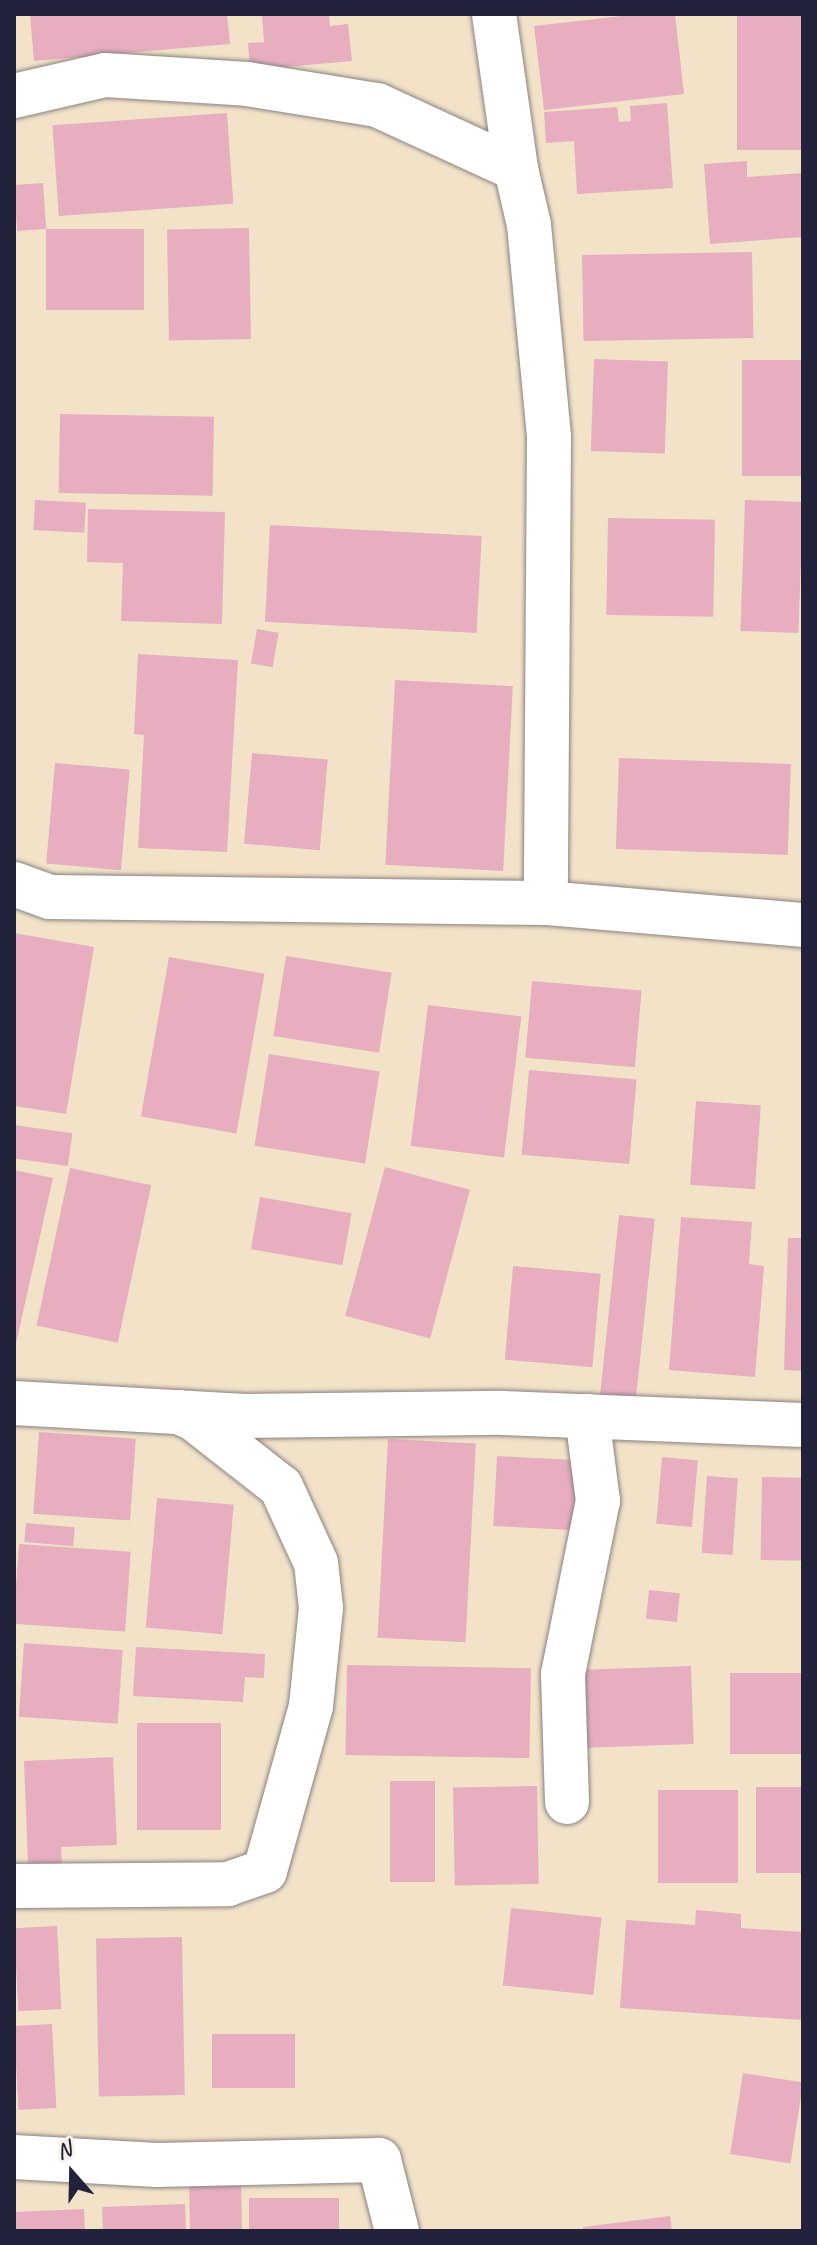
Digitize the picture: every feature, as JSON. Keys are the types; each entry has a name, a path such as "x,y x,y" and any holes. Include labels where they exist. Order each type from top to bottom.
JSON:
{"street":[{"path":"494,14 516,169 529,225 549,437 546,903"},
{"path":"14,96 105,75 247,84 377,105 516,169"},
{"path":"14,884 50,897 546,903 803,925"},
{"path":"14,1403 176,1411 587,1416 803,1425"},
{"path":"14,1886 228,1884 265,1871 278,1833 311,1706 321,1608 316,1563 281,1487 193,1418 176,1411"},
{"path":"567,1802 563,1674 598,1501 587,1416"},
{"path":"14,2157 157,2165 379,2160 397,2231"}],"building":[{"path":"30,14 227,14 230,44 34,61"},
{"path":"262,14 329,14 330,26 348,24 352,61 250,70 248,43 264,42"},
{"path":"640,14 675,14 684,94 544,110 534,26"},
{"path":"737,14 803,14 803,150 737,150"},
{"path":"667,103 673,188 577,194 574,141 546,143 544,112 617,107 619,122 631,121 630,106"},
{"path":"227,113 233,204 59,216 52,125"},
{"path":"747,161 747,177 803,173 803,237 710,244 704,164"},
{"path":"43,183 46,229 17,231 14,185"},
{"path":"249,228 251,339 169,340 167,229"},
{"path":"46,229 144,229 144,310 46,310"},
{"path":"752,252 754,338 584,341 582,255"},
{"path":"594,359 668,362 665,454 591,451"},
{"path":"742,360 803,360 803,476 742,476"},
{"path":"60,414 214,417 213,496 59,493"},
{"path":"35,500 86,503 84,533 33,530"},
{"path":"745,500 803,502 798,633 740,631"},
{"path":"88,509 225,512 222,624 121,621 123,563 87,562"},
{"path":"608,518 715,520 713,617 606,615"},
{"path":"270,525 482,536 477,633 265,622"},
{"path":"257,629 279,633 273,667 251,663"},
{"path":"138,654 238,660 227,852 138,848 144,735 134,734"},
{"path":"395,680 513,686 503,871 385,865"},
{"path":"252,753 328,760 320,850 244,844"},
{"path":"619,758 791,764 788,855 616,849"},
{"path":"55,763 130,770 121,870 46,864"},
{"path":"14,933 94,947 66,1114 14,1106"},
{"path":"286,956 392,973 379,1053 273,1036"},
{"path":"169,957 265,974 236,1133 141,1117"},
{"path":"532,981 642,991 635,1067 525,1058"},
{"path":"428,1005 521,1016 504,1157 411,1146"},
{"path":"269,1054 380,1072 365,1163 254,1146"},
{"path":"529,1070 637,1079 629,1164 522,1155"},
{"path":"696,1101 761,1106 755,1189 690,1185"},
{"path":"14,1125 72,1133 68,1166 14,1158"},
{"path":"385,1167 470,1190 430,1339 345,1316"},
{"path":"70,1168 151,1185 118,1343 37,1325"},
{"path":"14,1170 53,1178 15,1348 14,1348"},
{"path":"260,1197 352,1213 342,1265 251,1249"},
{"path":"619,1215 655,1219 636,1398 600,1394"},
{"path":"681,1217 752,1222 749,1264 764,1266 755,1377 669,1370"},
{"path":"788,1238 803,1238 803,1371 784,1370"},
{"path":"513,1266 601,1274 592,1367 505,1360"},
{"path":"39,1432 136,1439 130,1521 33,1514"},
{"path":"388,1439 476,1444 465,1642 378,1638"},
{"path":"497,1456 579,1460 575,1530 493,1526"},
{"path":"662,1457 698,1460 692,1527 656,1524"},
{"path":"707,1476 738,1478 733,1555 702,1553"},
{"path":"762,1477 803,1478 802,1561 761,1560"},
{"path":"157,1498 234,1505 222,1634 146,1628"},
{"path":"26,1523 75,1527 73,1546 24,1542"},
{"path":"19,1544 131,1552 125,1632 14,1624"},
{"path":"649,1590 680,1593 677,1622 646,1619"},
{"path":"24,1643 123,1650 118,1724 19,1717"},
{"path":"136,1647 265,1654 264,1678 245,1677 243,1702 133,1696"},
{"path":"347,1665 531,1668 529,1758 345,1755"},
{"path":"691,1666 694,1744 586,1748 583,1670"},
{"path":"730,1673 803,1673 803,1754 730,1754"},
{"path":"137,1723 221,1723 221,1830 137,1830"},
{"path":"113,1757 117,1845 61,1847 62,1865 28,1866 24,1761"},
{"path":"390,1781 435,1781 435,1882 390,1882"},
{"path":"537,1786 539,1884 455,1885 453,1787"},
{"path":"756,1787 803,1787 803,1873 756,1873"},
{"path":"658,1790 738,1790 738,1883 658,1883"},
{"path":"511,1908 602,1918 593,1995 503,1986"},
{"path":"696,1910 741,1914 741,1928 803,1932 803,2020 620,2008 626,1920 695,1925"},
{"path":"57,1926 61,2009 18,2011 14,1928"},
{"path":"182,1937 185,2095 99,2096 96,1939"},
{"path":"52,2024 56,2108 18,2110 14,2026"},
{"path":"212,2034 295,2034 295,2088 212,2088"},
{"path":"743,2073 803,2083 790,2164 730,2154"},
{"path":"241,2173 242,2231 190,2231 189,2174"},
{"path":"249,2198 339,2198 339,2231 249,2231"},
{"path":"185,2204 186,2231 103,2231 102,2207"},
{"path":"84,2209 85,2231 14,2231 14,2212"},
{"path":"670,2216 672,2231 583,2231 583,2227"}]}
